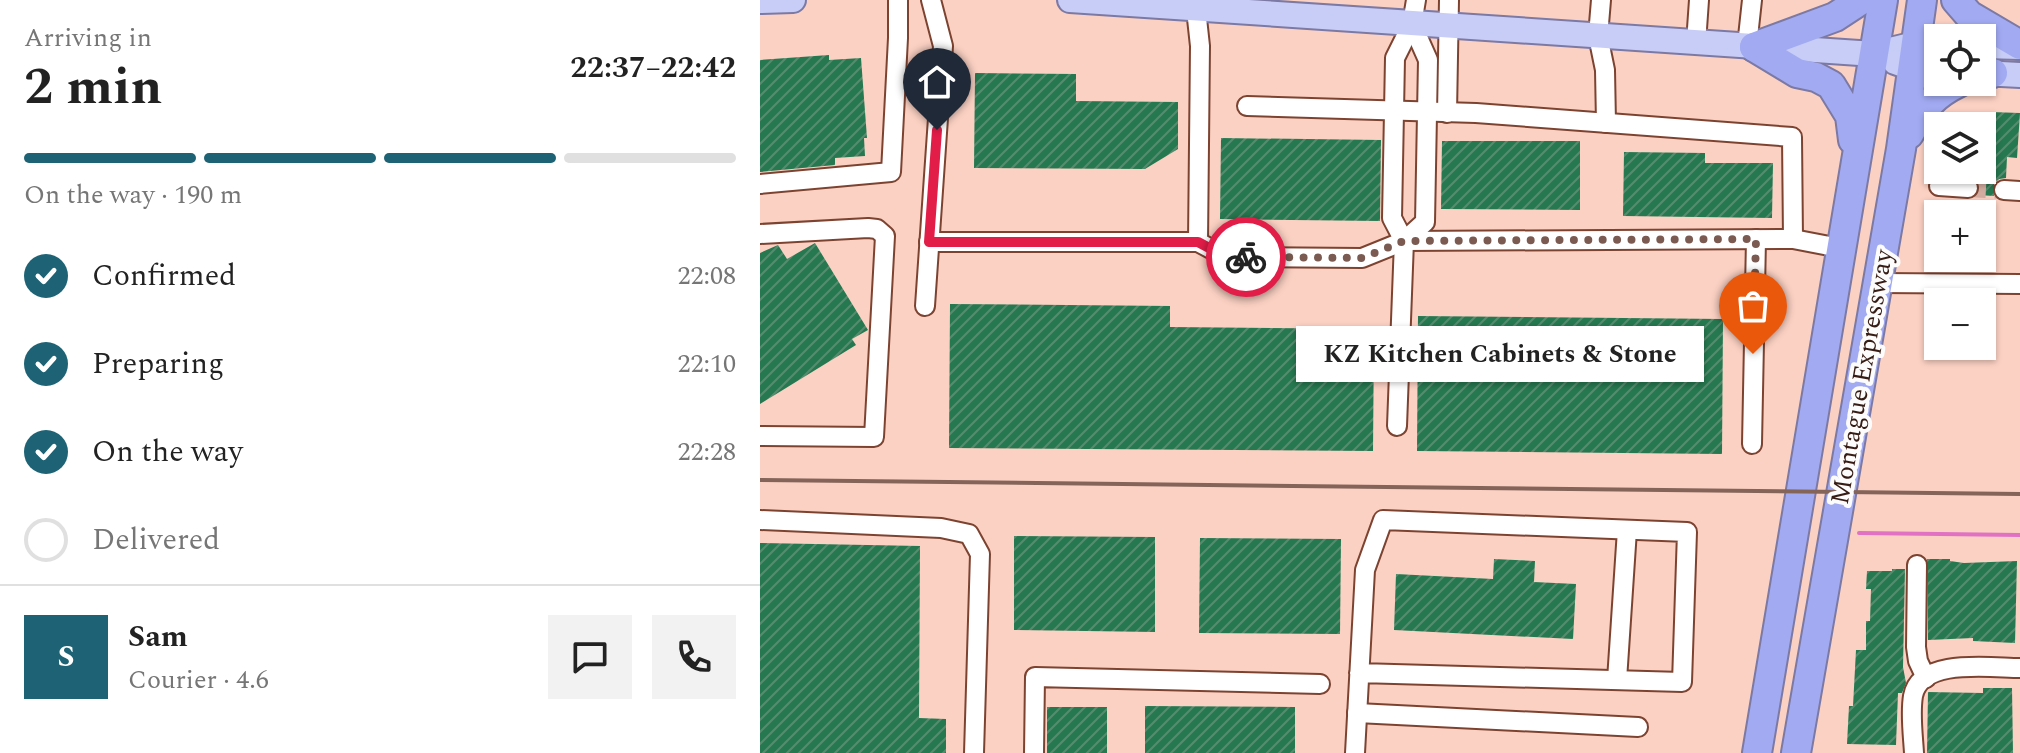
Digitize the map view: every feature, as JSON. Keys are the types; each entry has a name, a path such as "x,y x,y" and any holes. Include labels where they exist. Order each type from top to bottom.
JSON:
{"highway":[{"path":"1751,47 1835,17 1861,0"},
{"name":"Montague Expressway","path":"1757,753 1883,0"},
{"name":"Montague Expressway","path":"1922,0 1924,28"},
{"path":"1956,0 1969,15 2020,46"},
{"path":"1751,47 1797,73 1816,77 1831,85 1850,116 1855,162"},
{"name":"Montague Expressway","path":"1796,753 1901,149 1924,64"},
{"path":"1901,149 1926,104 1935,96"}],"main road":[{"path":"760,1 793,0"},
{"path":"1070,0 1414,12 1447,26 1924,57"},
{"path":"1996,46 2020,46"}],"street":[{"path":"760,184 891,172 898,0"},
{"path":"925,306 943,46 931,0"},
{"path":"1447,113 1449,0"},
{"path":"1601,0 1598,36 1605,70 1606,123"},
{"path":"1696,43 1699,0"},
{"path":"1751,47 1752,0"},
{"path":"1195,4 1200,46 1198,242"},
{"path":"929,242 1198,242 1226,257 1362,258 1404,241 1425,222 1428,60 1414,12"},
{"path":"1397,426 1404,241 1392,218 1395,58 1414,12"},
{"path":"1247,106 1427,111 1792,137 1793,239"},
{"path":"1939,186 1968,188"},
{"path":"760,234 868,228 877,229 885,236 874,437 760,436"},
{"path":"1752,444 1756,239"},
{"path":"1404,241 1793,239 1840,248"},
{"path":"1879,283 2020,284"},
{"path":"760,520 941,528 969,534 980,554 974,753"},
{"path":"1355,753 1359,673 1365,570 1383,520 1687,532 1682,682 1359,673"},
{"path":"1617,680 1627,530"},
{"path":"1917,565 1916,647 1926,678"},
{"path":"1914,753 1913,694 1926,678 1953,666 2020,668"},
{"path":"1034,753 1035,677 1320,684"},
{"path":"1357,713 1638,727"}],"building":[{"path":"829,55 829,60 861,58 867,138 864,138 865,156 835,158 835,165 760,172 760,60"},
{"path":"975,73 1076,74 1076,101 1178,102 1178,149 1145,169 974,168"},
{"path":"1996,112 2020,113 2017,158 2007,157 2006,178 1996,182"},
{"path":"1221,138 1381,140 1380,221 1220,219"},
{"path":"1442,141 1580,141 1580,210 1441,209"},
{"path":"1624,152 1705,153 1705,163 1773,163 1772,218 1623,216"},
{"path":"1979,184 1994,184 1994,196 1978,195"},
{"path":"815,243 868,330 852,339 856,345 760,404 760,253 778,245 787,259"},
{"path":"950,304 1170,306 1170,327 1374,329 1373,451 949,448"},
{"path":"1418,316 1723,319 1722,454 1417,451"},
{"path":"1014,536 1155,537 1155,632 1014,630"},
{"path":"1200,538 1341,539 1340,634 1199,633"},
{"path":"760,543 920,546 919,718 946,719 946,753 760,753"},
{"path":"1494,559 1535,561 1534,582 1576,584 1573,639 1394,630 1396,574 1493,579"},
{"path":"1927,559 1950,559 1964,563 2017,561 2015,643 1973,641 1973,638 1928,640"},
{"path":"1905,569 1903,667 1906,683 1902,693 1898,693 1896,745 1847,744 1856,650 1866,650 1866,621 1870,621 1871,589 1866,589 1867,571"},
{"path":"1983,688 2012,688 2013,753 1927,753 1928,692 1983,693"},
{"path":"1145,706 1295,707 1295,753 1145,753"},
{"path":"1047,707 1107,707 1107,753 1047,753"}],"waterway":[{"path":"1859,533 2020,535"}],"tunnel":[{"path":"1968,188 2004,190"}],"railway":[{"path":"760,480 2020,494"}],"way so far":[{"path":"1246,257 1362,258 1404,241 1756,239 1753,354"}],"place":[{"name":"KZ Kitchen Cabinets & Stone","path":"1753,354"}],"route":[{"path":"937,130 929,242 1198,242 1226,257 1246,257"}]}
